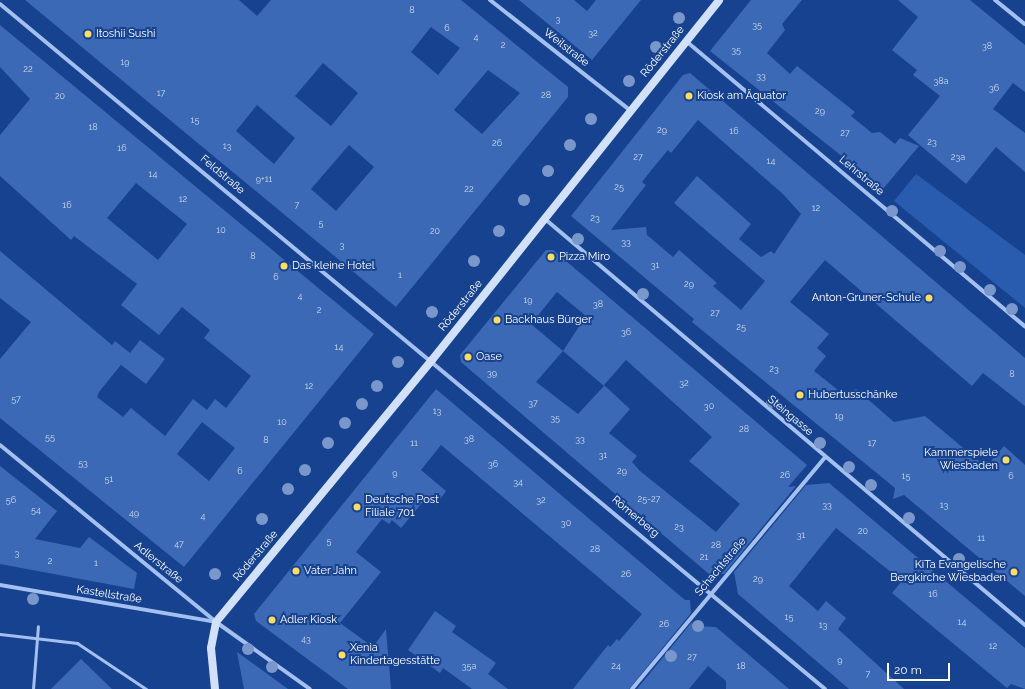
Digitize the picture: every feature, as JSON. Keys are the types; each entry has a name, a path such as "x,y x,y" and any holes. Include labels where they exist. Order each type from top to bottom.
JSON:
{"street":[{"name":"Weilstraße","path":"490,0 630,110"},
{"name":"Röderstraße","path":"216,622 432,360 719,0"},
{"path":"995,0 1025,24"},
{"name":"Feldstraße","path":"0,4 432,360"},
{"name":"Lehrstraße","path":"685,41 1025,326"},
{"name":"Steingasse","path":"545,219 1025,625"},
{"name":"Römerberg","path":"432,360 825,689"},
{"name":"Adlerstraße","path":"0,445 216,622 310,689"},
{"name":"Schachtstraße","path":"632,689 825,457"},
{"name":"Kastellstraße","path":"0,585 216,622"},
{"path":"215,689 211,648 216,622"}],"lane":[{"path":"33,689 38,626"},
{"path":"0,634 77,643 146,689"}],"shaded area":[{"path":"916,174 1025,255 1025,308 894,201"}],"building":[{"path":"25,0 239,0 257,16 271,0 461,0 568,87 568,97 396,307","holes":["431,27 460,48 438,75 411,52","323,63 358,93 331,126 295,96","488,70 520,93 482,134 454,110","257,105 295,138 274,164 236,131","349,145 374,167 336,211 311,189"]},
{"path":"519,0 574,0 587,11 596,0 641,0 592,60"},
{"path":"751,0 802,0 782,24 785,30 767,53 790,74 797,66 855,112 851,116 872,133 880,132 895,144 900,138 919,146 883,189 710,51"},
{"path":"898,0 970,0 1025,45 1025,92 1013,83 993,109 1025,133 1025,172 996,147 966,184 908,135 940,96 913,75 917,70 892,50 918,17"},
{"path":"0,25 374,334 184,567 0,418 0,359 31,322 0,298 0,251 112,345 115,341 130,353 140,340 165,359 146,384 121,365 124,361 99,392 97,397 123,417 131,408 165,436 193,399 207,410 215,399 226,408 251,376 204,338 210,330 182,307 159,335 121,305 137,284 74,236 71,240 0,176 0,135 30,99 0,67","holes":["136,183 187,224 158,260 107,218","202,422 235,448 209,481 177,454"]},
{"path":"690,73 1025,358 1025,406 983,373 972,386 825,260 790,302 829,334 817,348 826,356 814,371 848,398 856,389 894,422 925,416 986,467 1004,446 1025,465 1025,596 904,495 893,499 895,488 692,322 694,319 571,216 683,75","holes":["698,120 783,194 801,214 774,254 771,251 761,257 739,239 751,224 697,176 674,203 765,281 741,310 713,286 717,283 679,250 673,257 647,235 646,227 611,230 646,185 642,182 653,168 668,150 671,153"]},
{"path":"546,250 553,250 807,465 788,487 796,486 724,574 710,575 461,362 460,355","holes":["557,292 586,316 563,351 531,324","563,351 604,386 578,414 536,382","626,360 712,437 689,461 740,504 716,532 640,471 632,462 637,456 609,433 630,409 604,385"]},
{"path":"436,389 685,600 690,600 691,613 629,689 573,689 608,645 610,647 617,639 619,641 642,614 441,445 421,470 446,491 436,505 427,497 401,528 392,520 389,524 382,519 356,552 381,572 340,623 373,647 386,629 391,689 348,689 256,621 254,614"},
{"path":"0,466 57,511 35,539 80,548 89,537 137,573 134,589 0,564"},
{"path":"829,483 1025,648 1025,689 1011,684 1007,688 892,593 902,581 836,528 789,586 818,611 826,601 846,618 838,629 904,689 849,689 738,594 734,572 806,485"},
{"path":"435,611 456,626 452,632 496,663 488,674 508,689 472,689 443,668 440,673 408,650"},
{"path":"692,622 693,626 716,627 789,689 726,689 726,681 708,666 689,689 637,689"},
{"path":"237,652 288,689 244,689"},
{"path":"81,659 112,689 51,689"}],"place":[{"name":"Itoshii Sushi","path":"88,34"},
{"name":"Kiosk am Äquator","path":"689,96"},
{"name":"Pizza Miro","path":"551,257"},
{"name":"Das kleine Hotel","path":"284,266"},
{"name":"Anton-Gruner-Schule","path":"929,298"},
{"name":"Backhaus Bürger","path":"497,320"},
{"name":"Oase","path":"468,357"},
{"name":"Hubertusschänke","path":"800,395"},
{"name":"Kammerspiele Wiesbaden","path":"1006,460"},
{"name":"Deutsche Post Filiale 701","path":"357,507"},
{"name":"Vater Jahn","path":"296,571"},
{"name":"KiTa Evangelische Bergkirche Wiesbaden","path":"1014,572"},
{"name":"Adler Kiosk","path":"272,620"},
{"name":"Xenia Kindertagesstätte","path":"342,655"}]}
